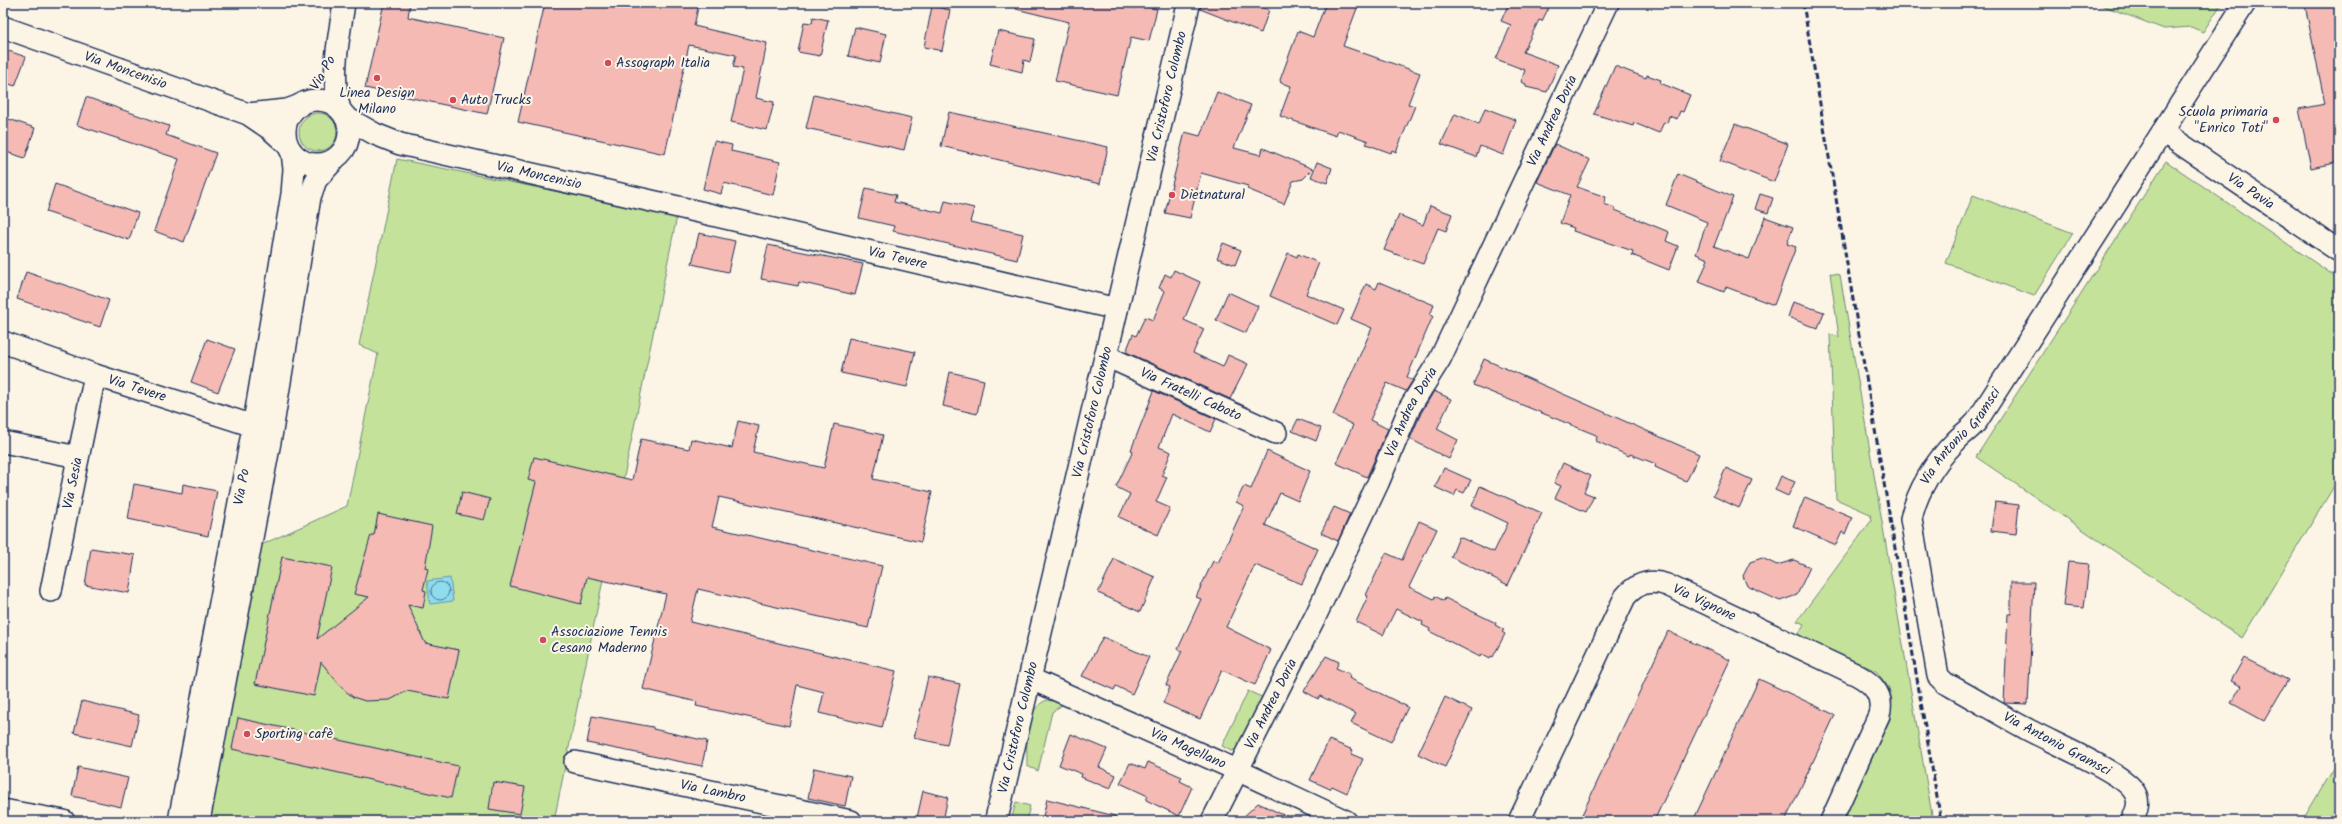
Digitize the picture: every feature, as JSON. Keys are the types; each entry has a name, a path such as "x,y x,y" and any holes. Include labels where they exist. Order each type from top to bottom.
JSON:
{"street":[{"name":"Via Po","path":"343,113 335,78 344,3"},
{"name":"Via Cristoforo Colombo","path":"996,821 1189,3"},
{"name":"Via Andrea Doria","path":"1212,821 1239,770 1319,608 1378,483 1410,408 1440,359 1608,3"},
{"name":"Via Antonio Gramsci","path":"2132,821 2138,800 2128,784 2098,766 2024,728 1945,683 1938,676 1911,519 1916,499 1926,480 1954,443 1978,421 2245,3"},
{"name":"Via Moncenisio","path":"3,27 248,114 270,129 289,148"},
{"name":"Via Po","path":"302,104 321,83 336,52 339,40"},
{"path":"318,100 329,102 343,113 349,127 349,138 346,147 336,158 326,164 310,164 299,159 289,148 286,125 290,115 302,104 318,100"},
{"name":"Via Moncenisio","path":"248,114 287,110 302,104"},
{"name":"Via Moncenisio","path":"343,113 375,134 400,144 678,207"},
{"name":"Via Pavia","path":"2163,132 2339,251"},
{"name":"Via Moncenisio","path":"336,158 362,146 381,143 400,144"},
{"name":"Via Po","path":"199,821 263,430 292,194 294,169 289,148"},
{"name":"Via Po","path":"179,821 263,430 311,193 316,180 336,158"},
{"name":"Via Tevere","path":"678,207 1117,309"},
{"name":"Via Tevere","path":"3,342 95,375 263,430"},
{"name":"Via Fratelli Caboto","path":"1106,356 1276,433"},
{"name":"Via Sesia","path":"51,591 95,375"},
{"path":"3,442 78,457"},
{"name":"Via Vignone","path":"1519,821 1625,597 1632,589 1651,581 1667,586 1857,675 1877,691 1881,706 1879,715 1831,821"},
{"name":"Via Magellano","path":"1029,678 1239,770 1346,821"},
{"name":"Via Lambro","path":"575,762 851,821"},
{"path":"3,810 64,821"}],"green space":[{"path":"2096,3 2222,3 2203,32 2191,27 2164,29"},
{"path":"314,113 322,113 329,116 334,121 337,132 334,143 329,148 322,151 314,151 307,148 302,143 299,136 299,128 302,121 307,116"},
{"path":"397,159 677,216 554,821 210,821 261,545 347,506 378,354 359,345"},
{"path":"2166,161 2339,279 2339,478 2242,638 1976,457"},
{"path":"1973,195 2073,233 2034,296 1946,263"},
{"path":"1830,273 1840,275 1933,821 1843,821 1890,719 1892,700 1889,688 1876,671 1798,635 1804,624 1797,621 1871,521 1870,514 1836,499 1830,334 1839,337"},
{"path":"1248,691 1264,698 1241,748 1231,751 1222,746"},
{"path":"1047,700 1065,703 1052,712 1038,771 1027,766 1028,728 1034,711 1039,705"},
{"path":"2339,760 2339,821 2302,821"},
{"path":"1016,802 1030,806 1026,821 1011,821"}],"water":[{"path":"450,578 453,601 430,604 427,581"}],"building":[{"path":"384,3 410,3 408,17 504,38 487,114 365,88"},
{"name":"Assograph Italia","path":"545,3 699,3 694,26 767,43 756,98 774,102 767,130 731,122 743,69 733,67 736,55 689,45 665,154 518,122"},
{"path":"1017,3 1115,3 1135,8 1136,4 1157,9 1149,41 1131,37 1117,95 1055,81 1069,22 1016,9"},
{"path":"1201,3 1250,3 1269,10 1261,33 1200,9"},
{"path":"1326,3 1359,3 1343,46 1420,73 1408,104 1415,106 1396,152 1392,150 1391,153 1366,144 1368,141 1338,130 1336,136 1280,116 1291,86 1281,83 1280,80 1298,31 1313,37"},
{"path":"1509,3 1551,3 1542,21 1539,20 1523,52 1558,65 1547,92 1526,87 1526,84 1521,82 1525,70 1496,59 1511,25 1501,21"},
{"path":"2314,3 2339,3 2339,162 2311,168 2299,109 2325,104 2305,5"},
{"path":"932,6 950,10 942,51 924,47"},
{"path":"813,17 828,20 820,56 798,52 804,22 812,23"},
{"path":"855,27 886,34 880,63 848,56"},
{"path":"998,31 1035,39 1030,62 1024,60 1022,72 990,64"},
{"path":"3,49 26,57 15,86 3,82"},
{"path":"1615,66 1646,78 1647,75 1661,80 1660,83 1690,95 1683,112 1680,111 1677,119 1669,116 1667,123 1664,122 1659,133 1634,123 1633,126 1594,114"},
{"path":"1217,92 1251,105 1234,148 1261,155 1263,148 1313,169 1303,179 1293,181 1284,204 1247,189 1248,186 1201,173 1190,218 1165,213 1185,132 1200,136"},
{"path":"814,95 912,118 904,150 806,128"},
{"path":"86,97 169,126 166,135 216,153 184,242 154,231 179,159 77,125"},
{"path":"1485,108 1516,120 1503,155 1480,146 1476,157 1441,144 1455,114 1479,124"},
{"path":"949,112 1108,147 1100,184 941,146"},
{"path":"3,117 35,128 25,158 3,151"},
{"path":"1735,124 1788,144 1774,182 1720,161"},
{"path":"714,141 732,145 731,151 780,162 773,195 724,183 721,194 703,189"},
{"path":"1555,144 1590,160 1577,187 1606,197 1604,204 1615,208 1615,210 1669,232 1666,241 1678,246 1669,270 1632,255 1633,251 1573,231 1574,228 1560,223 1570,195 1537,182"},
{"path":"1317,162 1332,168 1327,183 1311,177"},
{"path":"1678,174 1733,197 1714,246 1749,259 1765,217 1793,227 1787,244 1796,247 1774,305 1726,287 1724,292 1699,282 1708,259 1696,254 1707,222 1666,205"},
{"path":"55,184 138,213 129,240 46,212"},
{"path":"866,188 896,195 894,202 942,213 945,201 974,208 970,222 1023,234 1017,260 893,231 894,226 859,218"},
{"path":"1760,194 1773,198 1768,213 1755,209"},
{"path":"1430,206 1452,214 1446,231 1438,228 1423,264 1384,250 1399,215 1423,225"},
{"path":"699,233 735,241 728,272 692,264"},
{"path":"1223,243 1241,250 1235,265 1217,258"},
{"path":"768,245 863,264 855,295 799,282 798,286 761,279"},
{"path":"1288,253 1297,257 1298,254 1319,263 1306,294 1344,310 1337,325 1270,296"},
{"path":"1174,270 1200,282 1184,320 1204,329 1193,353 1223,367 1228,355 1248,364 1230,399 1126,352 1133,334 1136,336 1145,317 1153,320 1165,291 1159,288 1165,274 1171,277"},
{"path":"26,272 109,300 100,327 17,299"},
{"path":"1379,282 1434,305 1430,315 1433,316 1407,377 1413,380 1406,391 1387,383 1370,420 1388,429 1367,477 1336,463 1353,425 1333,415 1372,328 1351,319 1366,284 1376,289"},
{"path":"1228,292 1258,306 1246,333 1216,320"},
{"path":"1793,302 1824,312 1818,329 1788,317"},
{"path":"849,338 915,352 907,387 841,373"},
{"path":"207,339 235,349 218,392 191,382"},
{"path":"1484,359 1699,454 1688,478 1686,481 1655,467 1656,464 1630,454 1629,456 1596,441 1596,435 1473,385"},
{"path":"950,372 984,380 977,414 943,406"},
{"path":"1154,391 1216,419 1210,432 1172,414 1159,447 1171,452 1162,475 1167,477 1156,502 1170,508 1158,535 1119,517 1130,494 1116,487 1133,451 1131,450"},
{"path":"1434,391 1451,399 1437,429 1458,440 1449,459 1410,439 1421,413"},
{"path":"1298,419 1321,428 1316,441 1292,431"},
{"path":"738,421 759,426 753,452 824,468 834,424 883,435 873,479 932,492 921,542 719,497 712,527 882,566 868,628 698,589 690,622 896,671 882,728 819,713 824,692 797,685 789,726 696,706 697,702 643,689 666,594 587,577 581,604 510,586 536,482 528,480 534,457 632,480 641,439 689,449 691,439 732,448"},
{"path":"1267,451 1310,471 1298,501 1280,493 1265,525 1318,549 1302,584 1255,565 1226,627 1271,650 1255,685 1222,670 1200,719 1163,703 1170,687 1166,685 1182,651 1178,649 1201,599 1196,597 1213,561 1218,563 1244,506 1236,502 1244,486 1251,489"},
{"path":"1563,463 1591,476 1584,492 1594,496 1586,512 1555,498 1561,486 1554,483"},
{"path":"1444,468 1471,480 1464,493 1457,490 1454,496 1435,487"},
{"path":"1726,468 1752,480 1739,508 1713,496"},
{"path":"1781,476 1795,482 1788,496 1775,490"},
{"path":"134,484 182,493 183,484 217,491 208,536 128,519"},
{"path":"1480,486 1542,513 1508,585 1451,557 1459,537 1494,552 1508,523 1472,506"},
{"path":"462,492 490,499 484,520 457,514"},
{"path":"1805,497 1852,517 1845,534 1842,532 1836,545 1793,526"},
{"path":"1995,502 2019,505 2016,534 1991,531"},
{"path":"1334,507 1350,514 1338,541 1321,533"},
{"path":"378,514 432,526 425,568 428,569 423,590 426,591 423,608 408,605 425,643 459,650 449,699 407,691 390,700 365,701 353,697 343,689 321,662 314,696 255,684 282,557 332,567 317,639 369,597 354,594 371,535 374,535"},
{"path":"1419,521 1437,529 1409,587 1434,599 1435,596 1444,601 1445,598 1496,623 1495,625 1504,630 1502,632 1505,634 1493,657 1491,656 1490,659 1481,654 1480,657 1429,631 1430,629 1422,625 1423,622 1396,609 1383,635 1356,622 1368,596 1366,595 1386,553 1402,560"},
{"path":"91,548 135,555 129,593 85,585"},
{"path":"1762,558 1777,565 1794,560 1810,567 1797,595 1780,601 1747,586 1743,576 1750,562"},
{"path":"1114,559 1155,577 1140,612 1098,593"},
{"path":"2068,562 2089,564 2084,608 2063,606"},
{"path":"2011,582 2034,582 2028,704 2004,703 2008,614 2011,614"},
{"path":"1668,631 1730,660 1654,821 1579,821"},
{"path":"1103,637 1149,657 1132,694 1116,686 1114,690 1082,676"},
{"path":"1326,656 1339,662 1336,668 1350,674 1349,678 1408,707 1391,742 1351,723 1356,714 1320,696 1318,699 1304,691"},
{"path":"2244,658 2288,680 2264,721 2231,703 2241,686 2231,681"},
{"path":"928,677 960,684 947,745 914,738"},
{"path":"1759,679 1835,715 1785,821 1693,821"},
{"path":"1445,697 1472,710 1445,767 1418,754"},
{"path":"82,701 139,715 132,746 74,733"},
{"path":"592,716 653,727 653,729 707,741 702,766 587,743"},
{"path":"238,718 458,766 451,798 232,749"},
{"path":"1071,734 1107,749 1099,767 1116,775 1110,789 1081,777 1082,774 1059,765"},
{"path":"1329,740 1353,750 1351,754 1363,759 1347,793 1332,786 1330,789 1310,780"},
{"path":"1148,762 1182,777 1180,781 1192,787 1179,816 1146,800 1148,796 1120,783 1130,763 1145,769"},
{"path":"78,767 128,778 121,807 72,796"},
{"path":"814,768 851,776 845,806 808,798"},
{"path":"493,782 525,787 520,814 489,809"},
{"path":"923,791 948,797 943,821 917,818"},
{"path":"1047,799 1115,816 1114,821 1042,821"},
{"path":"1258,803 1296,821 1239,821"}],"railway":[{"path":"1803,3 1941,821"}],"place":[{"name":"Assograph Italia","path":"608,63"},
{"name":"Linea Design Milano","path":"377,78"},
{"name":"Auto Trucks","path":"453,100"},
{"name":"Scuola primaria \"Enrico Toti\"","path":"2276,120"},
{"name":"Dietnatural","path":"1172,195"},
{"name":"Associazione Tennis Cesano Maderno","path":"543,640"},
{"name":"Sporting cafè","path":"247,734"}]}
